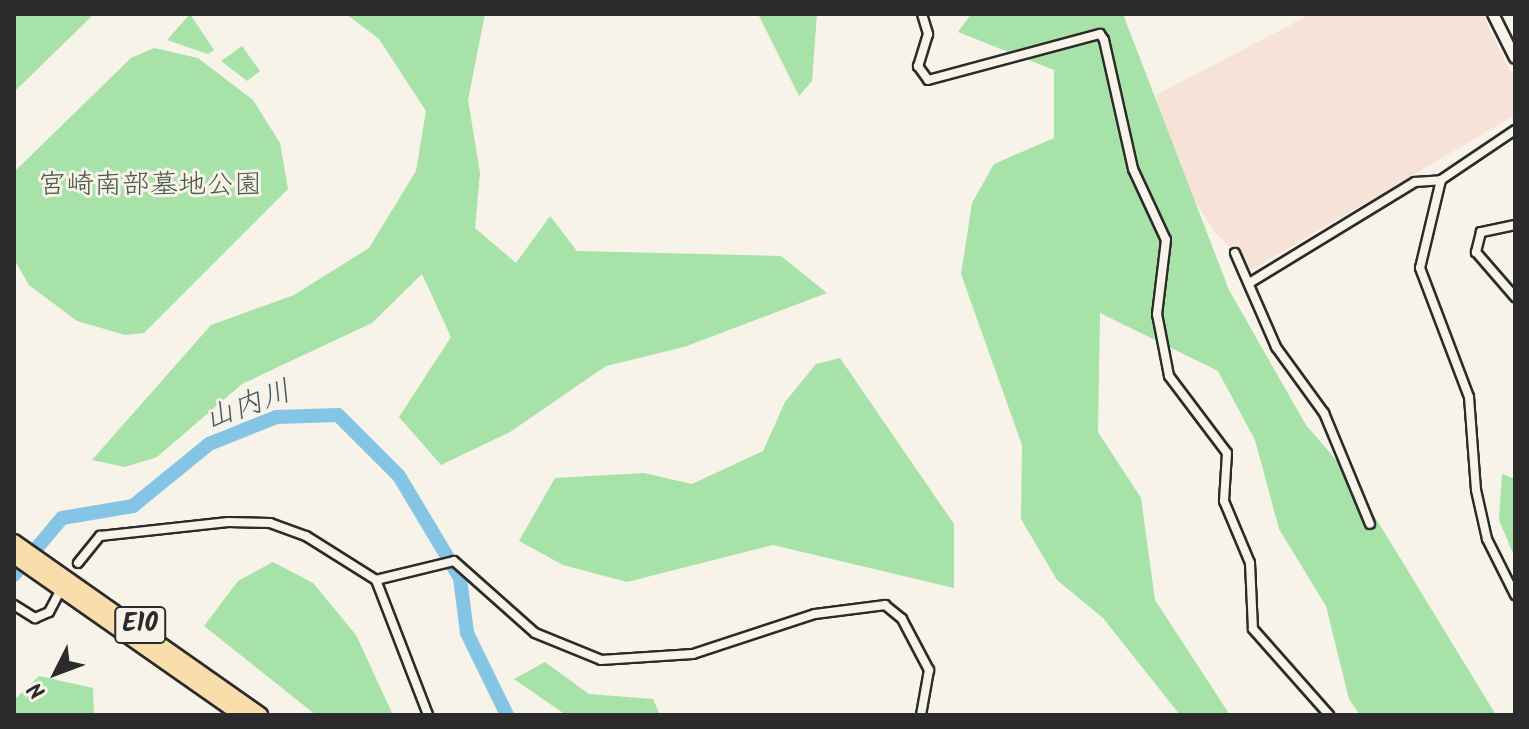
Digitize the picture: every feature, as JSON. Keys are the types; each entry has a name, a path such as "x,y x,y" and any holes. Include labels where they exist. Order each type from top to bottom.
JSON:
{"highway":[{"name":"E10","path":"14,542 260,715"},
{"name":"E10","path":"14,556 241,715"}],"street":[{"path":"922,14 928,34 918,66 928,80 1100,34 1104,40 1130,159 1166,240 1157,318 1169,376 1227,453 1224,501 1250,563 1253,629 1329,715"},
{"path":"1493,14 1515,58"},
{"path":"1251,282 1415,182 1441,180 1515,130"},
{"path":"1441,180 1420,268 1469,397 1479,502 1515,595"},
{"path":"1515,225 1481,232 1476,252 1515,297"},
{"path":"1235,253 1251,282 1276,347 1324,413 1370,524"},
{"path":"78,563 100,536 270,523 306,536 376,580 428,715"},
{"path":"376,580 454,561 535,633 601,660 693,654 815,614 885,605 913,634 929,670 921,715"},
{"path":"14,605 35,618 49,612 58,595"}],"shaded area":[{"path":"1311,14 1482,14 1515,81 1515,115 1251,270 1214,231 1173,166 1156,95"}],"green space":[{"path":"14,14 94,14 14,92"},
{"path":"190,14 214,50 208,54 167,40"},
{"path":"346,14 485,14 468,100 480,173 475,228 516,263 550,216 577,251 781,256 827,293 684,347 606,366 510,432 441,465 399,417 451,337 422,274 372,323 242,384 157,457 125,467 92,460 211,325 294,295 369,248 416,171 426,111 379,39"},
{"path":"758,14 817,14 812,81 799,96"},
{"path":"971,14 1123,14 1229,290 1306,425 1350,476 1496,715 1360,715 1349,699 1326,606 1279,529 1255,440 1218,371 1100,313 1098,432 1141,498 1155,600 1230,715 1180,715 1103,618 1057,580 1021,519 1022,445 961,274 972,203 994,164 1054,138 1054,70 958,32"},
{"path":"242,46 260,71 247,81 221,61"},
{"name":"宮崎南部墓地公園","path":"154,48 198,58 253,100 280,143 288,189 144,333 125,335 77,321 29,285 14,259 14,172 131,58"},
{"path":"840,358 954,524 954,588 773,545 627,582 563,565 519,541 555,478 644,473 692,484 763,451 785,402 816,364"},
{"path":"1502,474 1515,479 1515,558 1499,520"},
{"path":"273,562 313,583 356,635 393,715 316,715 204,626 238,581"},
{"path":"545,662 589,694 653,699 660,715 566,715 514,679"},
{"path":"39,676 93,688 94,715 14,715 14,700"}],"waterway":[{"name":"山内川","path":"14,575 62,518 133,506 209,444 276,417 338,415 399,476 460,578 467,633 507,715"}]}
